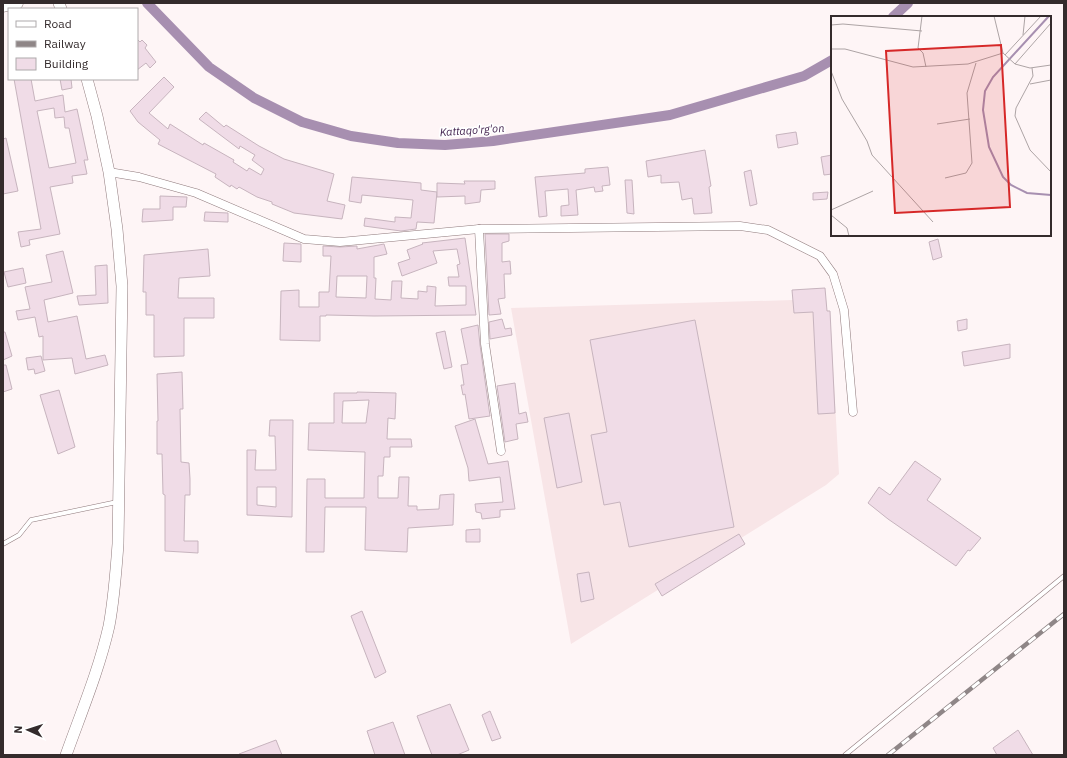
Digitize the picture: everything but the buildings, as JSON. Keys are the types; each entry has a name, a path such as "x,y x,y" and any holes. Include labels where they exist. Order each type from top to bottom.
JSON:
{"main road":[{"path":"3,6 17,3"},
{"path":"66,755 98,665 109,626 115,586 120,501 122,286 109,172 87,80"}],"street":[{"path":"109,172 139,177 196,193 304,239 340,242 479,229 740,226 768,230 820,256 833,274 844,310 853,412"},
{"path":"479,229 485,344 502,451"}],"lane":[{"path":"3,544 19,535 30,520 120,501"},
{"path":"845,755 1064,576"}],"shaded area":[{"path":"825,288 827,310 830,311 839,474 826,485 571,644 511,308 793,300 792,290"}],"waterway":[{"name":"Kattaqo'rg'on","path":"147,3 209,67 254,98 302,122 351,136 398,143 445,145 493,141 670,115 804,76 831,61"},
{"name":"Kattaqo'rg'on","path":"894,16 908,3"}],"railway":[{"path":"888,755 1064,614"}]}
